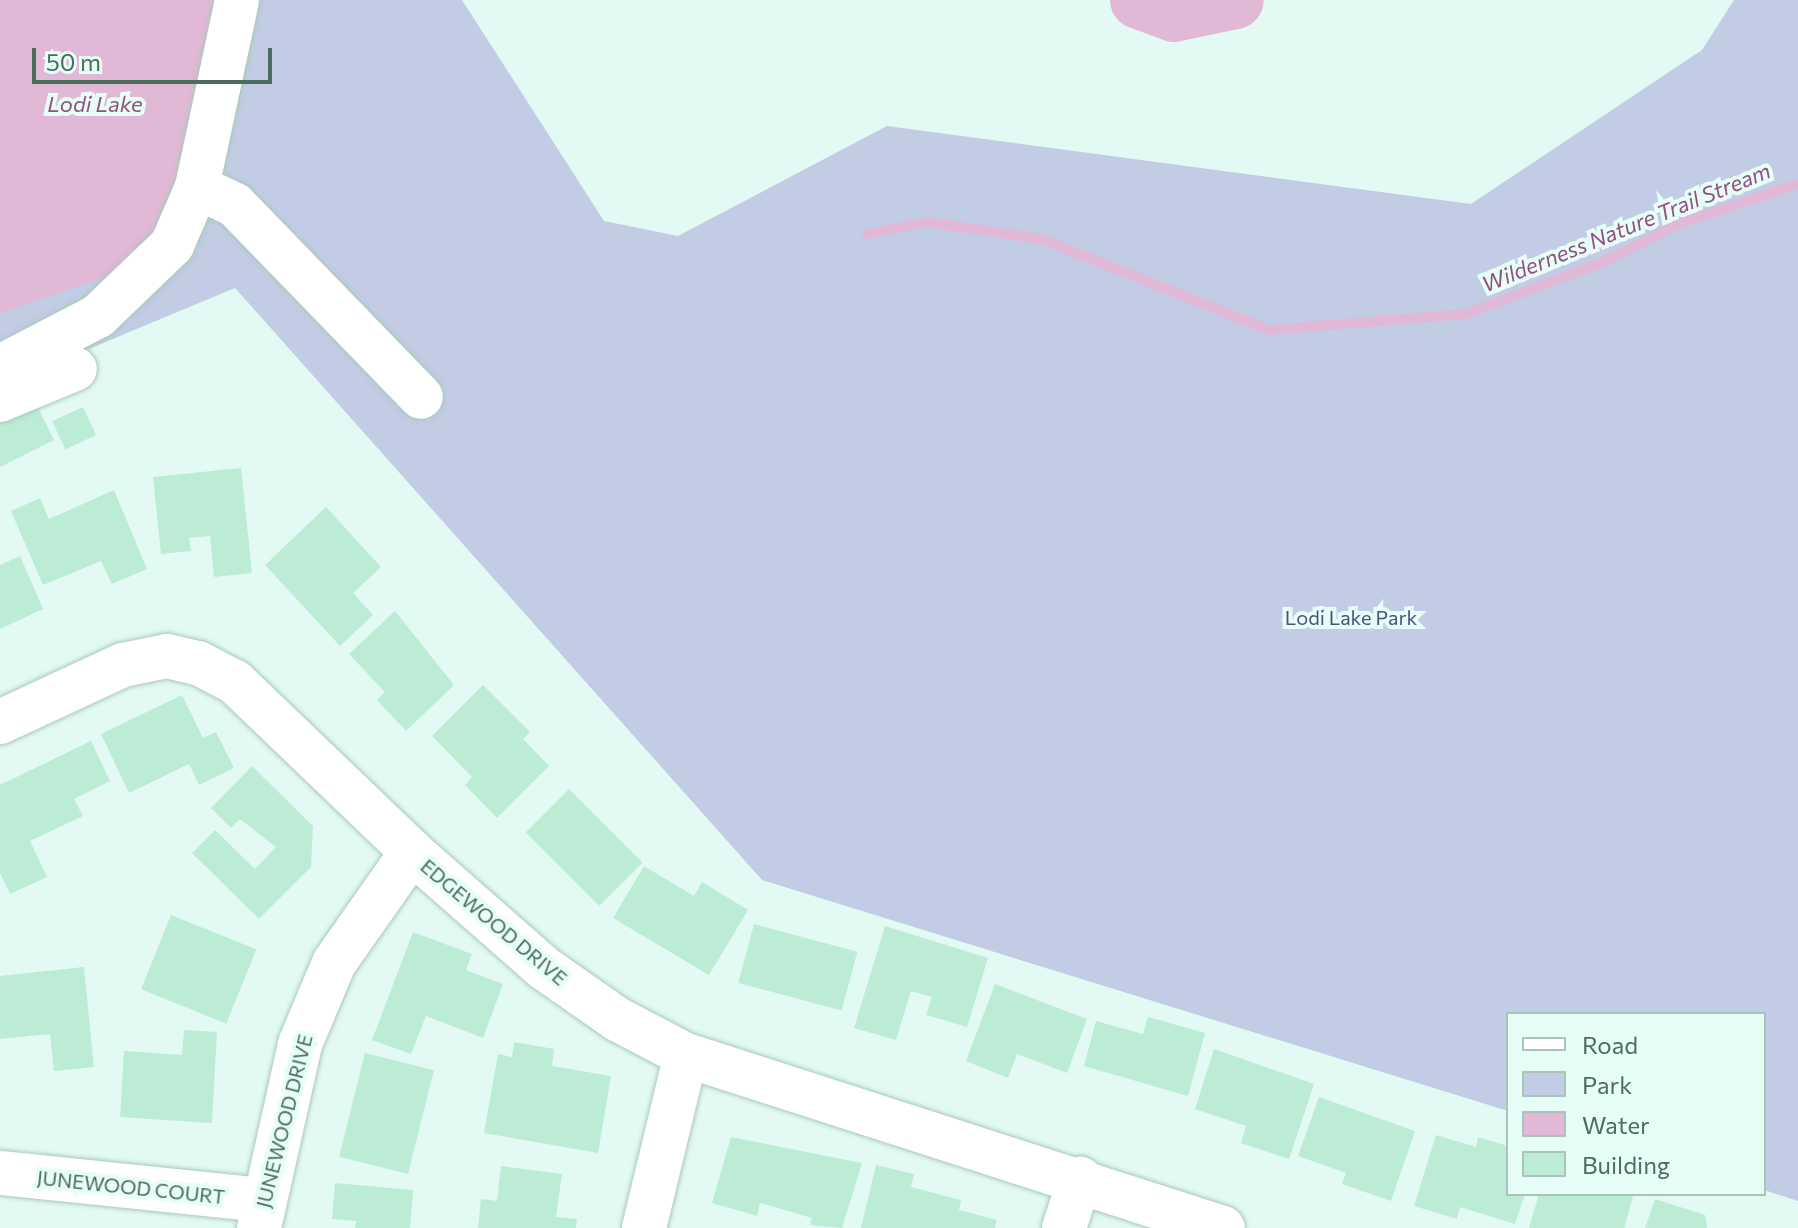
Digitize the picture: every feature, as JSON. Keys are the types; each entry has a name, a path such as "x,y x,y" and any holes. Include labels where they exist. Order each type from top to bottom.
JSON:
{"street":[{"path":"0,367 88,322 140,282 172,245 197,187 237,0"},
{"path":"197,187 235,205 421,397"},
{"path":"0,400 75,369"},
{"name":"EDGEWOOD DRIVE","path":"0,722 123,665 167,656 198,663 235,682 412,852 544,968 686,1055 1080,1179 1223,1228"},
{"name":"JUNEWOOD DRIVE","path":"260,1214 300,1044 334,963 412,852"},
{"path":"644,1228 686,1055"},
{"name":"JUNEWOOD COURT","path":"1,1173 260,1214"},
{"path":"1064,1228 1080,1179"}],"green space":[{"name":"Lodi Lake Park","path":"0,0 462,0 604,221 678,236 887,126 1471,204 1702,50 1734,0 1798,0 1798,1201 1766,1191 1766,1012 1506,1012 1506,1110 762,880 235,288 0,386"}],"water":[{"name":"Lodi Lake","path":"0,0 213,0 185,154 162,225 119,272 0,313"}],"building":[{"path":"34,400 54,440 0,467 0,417"},
{"path":"83,407 96,435 65,449 52,421"},
{"path":"241,468 252,573 214,577 210,536 189,538 191,551 161,554 153,477"},
{"path":"114,490 147,569 112,584 101,561 43,585 11,511 40,498 49,519"},
{"path":"326,507 381,567 353,593 373,615 340,646 265,565"},
{"path":"20,556 43,609 0,629 0,565"},
{"path":"395,611 454,685 406,731 377,700 385,692 349,654"},
{"path":"483,685 530,732 523,739 549,766 497,818 465,785 472,777 432,736"},
{"path":"182,695 203,738 216,732 234,768 199,785 189,764 129,793 101,734"},
{"path":"91,741 110,781 74,799 83,816 30,841 47,877 10,894 0,873 0,785"},
{"path":"252,766 313,826 311,867 259,919 192,853 215,830 255,869 276,847 240,819 231,828 211,808"},
{"path":"569,789 643,863 599,906 526,832"},
{"path":"644,866 694,896 702,882 748,910 709,975 613,918"},
{"path":"171,915 256,949 226,1024 141,989"},
{"path":"754,924 857,952 842,1011 738,983"},
{"path":"885,926 988,958 967,1027 926,1015 932,997 911,991 896,1040 854,1028"},
{"path":"413,932 472,954 466,970 503,984 483,1038 426,1016 411,1054 372,1040"},
{"path":"84,967 94,1067 54,1071 50,1034 0,1039 0,976"},
{"path":"995,984 1087,1019 1067,1073 1017,1054 1008,1078 966,1061"},
{"path":"1148,1017 1205,1033 1188,1096 1084,1066 1096,1021 1143,1034"},
{"path":"184,1030 217,1032 212,1123 120,1117 124,1051 182,1055"},
{"path":"514,1042 554,1049 552,1066 611,1076 598,1153 484,1133 498,1054 512,1057"},
{"path":"1214,1049 1314,1084 1289,1159 1241,1143 1246,1126 1195,1109"},
{"path":"365,1053 434,1070 408,1174 339,1157"},
{"path":"1319,1097 1415,1131 1391,1201 1342,1184 1346,1173 1298,1156"},
{"path":"1436,1135 1476,1147 1478,1137 1506,1145 1506,1196 1524,1196 1515,1224 1460,1207 1457,1219 1414,1206"},
{"path":"731,1137 862,1163 842,1228 810,1225 812,1218 760,1203 757,1216 712,1203"},
{"path":"876,1165 914,1174 911,1187 961,1200 959,1210 997,1220 995,1228 861,1228"},
{"path":"501,1166 562,1174 556,1217 577,1219 576,1228 478,1228 481,1199 497,1201"},
{"path":"335,1183 413,1190 410,1228 355,1228 356,1221 332,1219"},
{"path":"1538,1196 1633,1197 1624,1228 1529,1228"},
{"path":"1655,1199 1705,1215 1707,1228 1645,1228"}],"waterway":[{"path":"1139,0 1174,13 1235,0"},
{"name":"Wilderness Nature Trail Stream","path":"867,234 926,222 1041,239 1268,330 1466,314 1603,262 1678,224 1798,184"}]}
